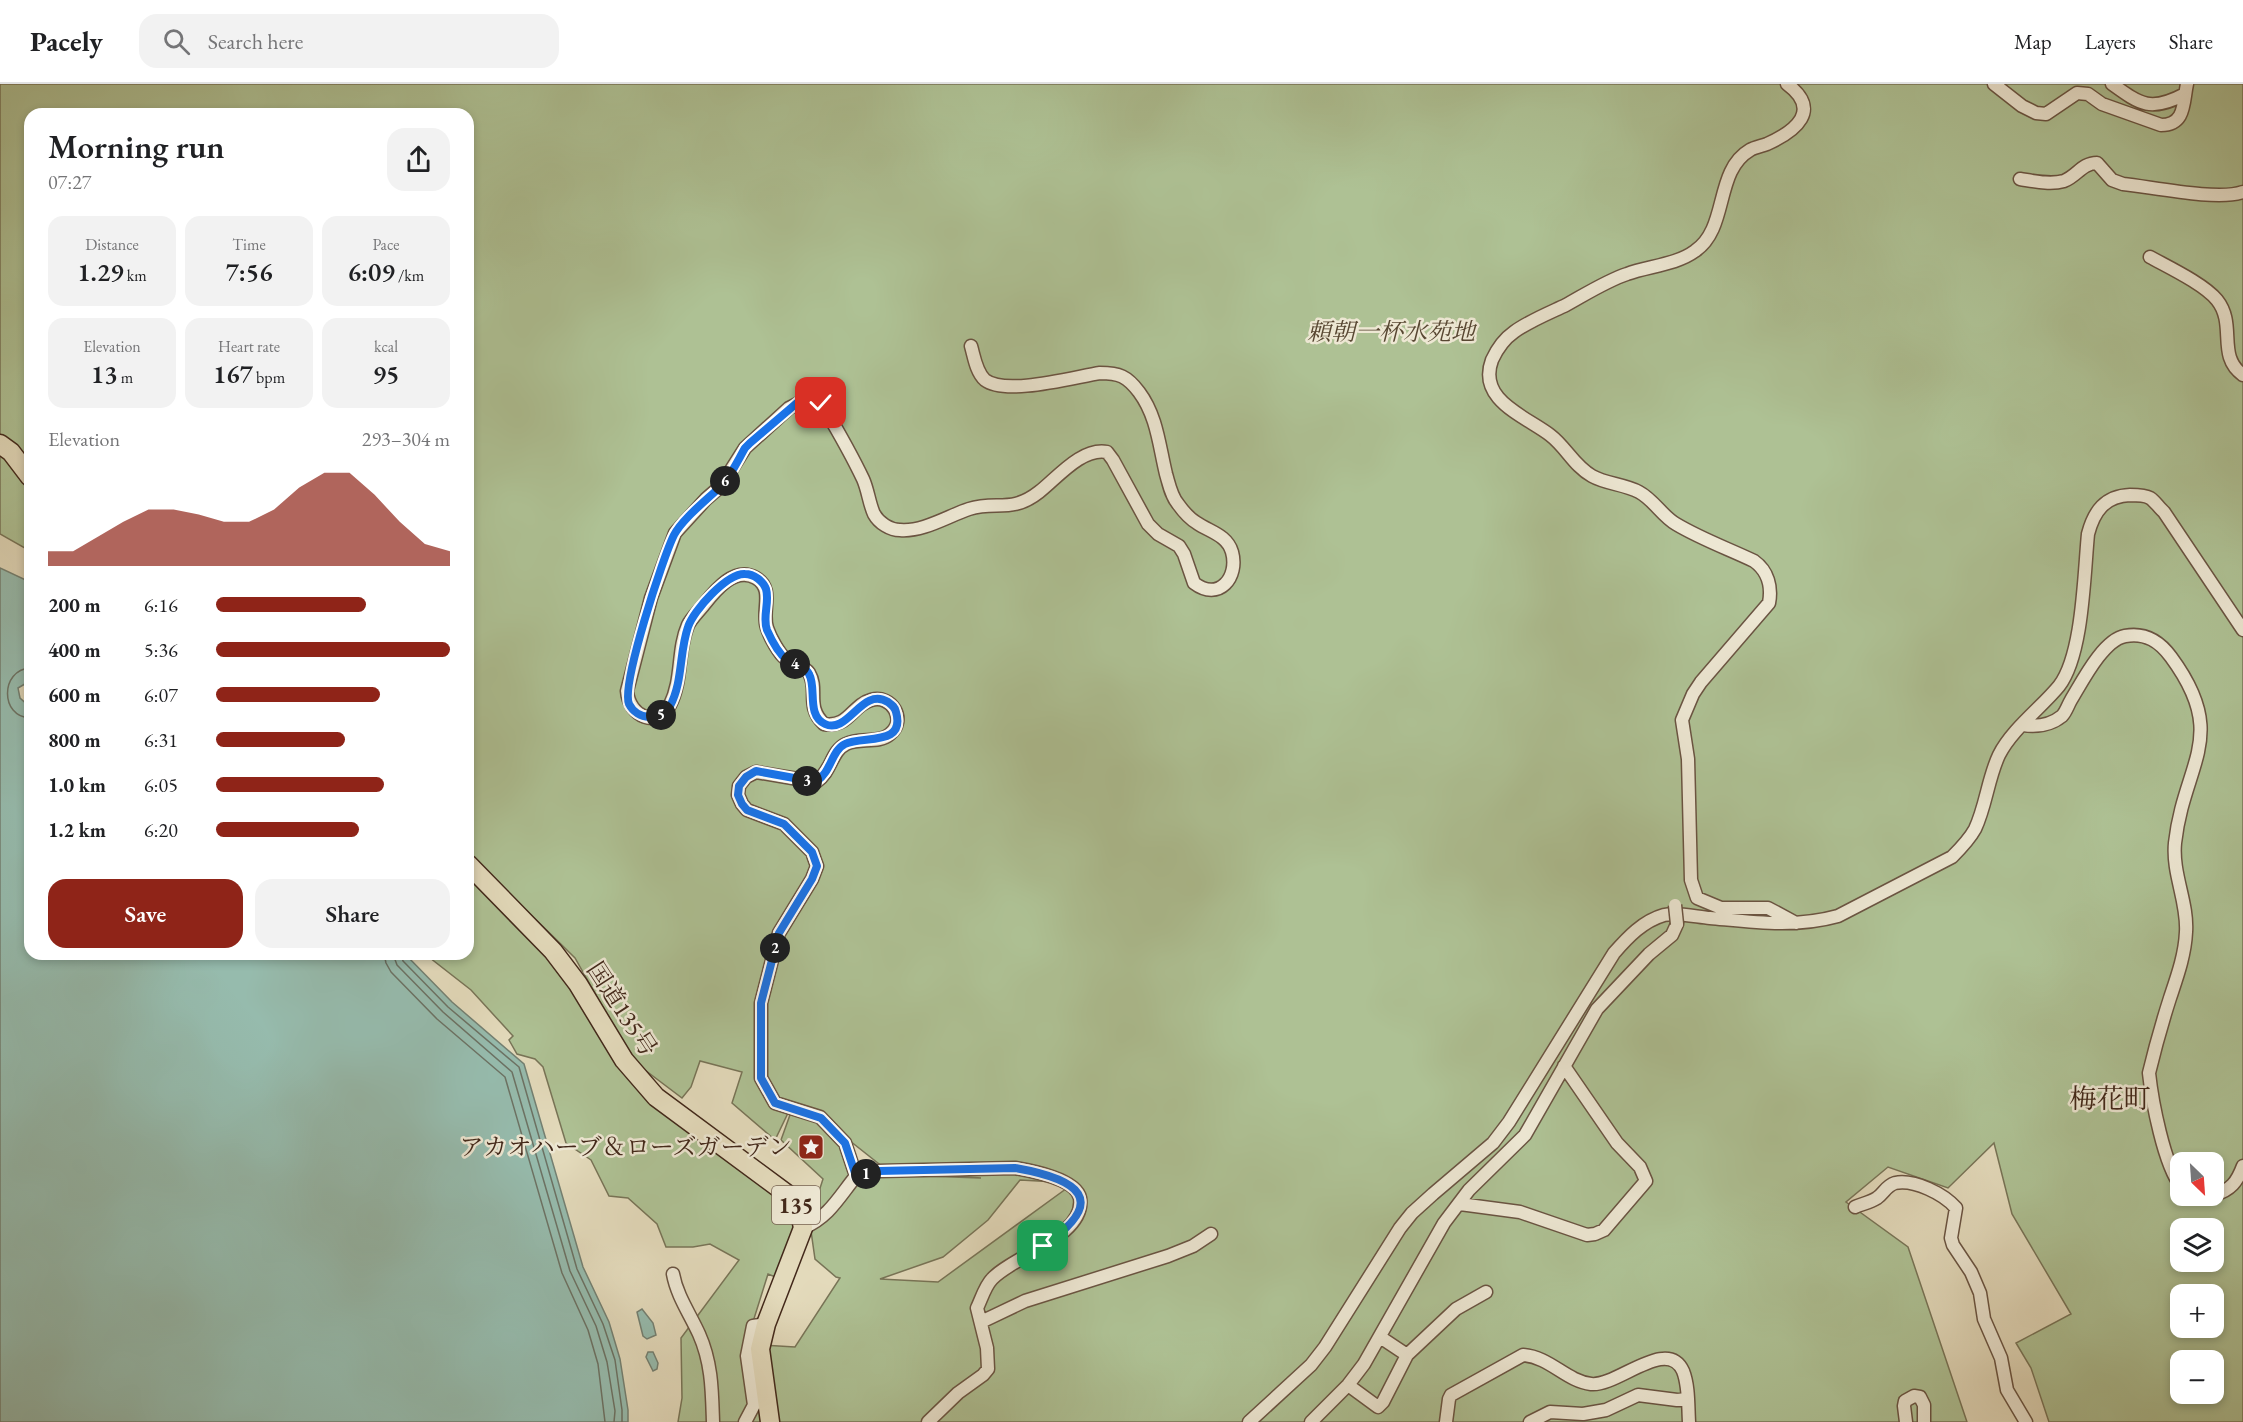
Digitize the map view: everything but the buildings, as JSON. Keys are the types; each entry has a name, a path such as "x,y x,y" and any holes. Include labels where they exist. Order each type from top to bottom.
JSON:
{"highway":[{"path":"5,448 24,470"},
{"name":"国道135号","path":"474,870 553,951 578,984 624,1060 656,1096 791,1197 800,1212 802,1228"},
{"name":"135","path":"770,1422 760,1349 766,1324 802,1228"}],"street":[{"path":"1787,84 1797,91 1803,102 1805,110 1800,122 1791,132 1750,150 1739,160 1731,171 1711,233 1704,244 1684,257 1624,275 1514,331 1496,351 1489,377 1494,392 1505,406 1552,436 1578,467 1594,477 1638,491 1651,500 1674,524 1763,567 1771,592 1769,603 1701,682 1682,720 1688,759 1690,880 1697,898 1721,908 1768,908 1796,923"},
{"path":"1994,84 2022,106 2036,113 2046,114 2077,93 2088,94 2102,104 2161,125 2168,125 2179,118 2184,109 2186,89"},
{"path":"2112,84 2130,97 2150,105 2158,105 2186,89"},
{"path":"2020,179 2051,183 2063,181 2076,174 2083,166 2097,163 2112,180 2122,184 2211,195 2233,195 2243,192"},
{"path":"2150,258 2175,271 2217,301 2226,319 2229,332 2228,356 2234,369 2243,375"},
{"path":"856,1176 841,1137 820,1117 775,1103 761,1078 761,1003 779,933 812,879 817,866 812,852 792,830 784,824 747,810 738,795 739,786 746,777 756,771 816,782 824,776 838,749 844,744 886,738 895,731 897,712 893,705 884,700 872,699 846,720 832,725 824,724 813,706 811,676 806,670 782,655 767,629 767,592 764,584 759,579 744,574 734,577 715,590 688,624 680,677 670,706 665,712 652,717 645,717 635,712 628,701 627,692 651,598 675,534 728,477 745,448 789,408 805,399 821,403 862,479 874,514 890,529 902,531 940,522 973,508 1016,505 1040,491 1057,474 1091,453 1101,451 1107,452 1113,460 1148,524 1158,534 1179,546 1186,558 1194,583 1206,590 1214,591 1226,584 1234,562 1231,548 1220,535 1194,521 1178,504 1169,485 1150,408 1130,379 1115,373 1100,373 1007,387 986,380 979,372 971,346"},
{"path":"1249,1422 1311,1365 1412,1213 1493,1143 1509,1122 1614,953 1631,934 1647,922 1666,915 1777,924 1838,916 1952,857 1965,845 1976,827 2000,753 2023,724 2058,687 2074,657 2088,534 2093,517 2104,502 2120,496 2137,495 2149,498 2163,512 2243,630"},
{"path":"2023,724 2037,727 2062,716 2110,643 2122,636 2136,634 2151,638 2163,646 2184,674 2197,701 2201,741 2182,808 2174,860 2185,914 2184,950 2149,1073 2151,1091 2170,1165"},
{"path":"1311,1422 1348,1384 1380,1337 1444,1223 1469,1190 1525,1135 1597,1009 1638,964 1672,935 1677,924 1675,905"},
{"path":"1460,1204 1520,1212 1587,1235 1604,1230 1646,1181 1640,1167 1617,1143 1564,1066"},
{"path":"2224,1191 2237,1182 2243,1166"},
{"path":"802,1228 817,1222 826,1214 856,1176 878,1171 1015,1168 1060,1180 1072,1185 1079,1193 1081,1205 1079,1214 1072,1223 1058,1236 991,1280 977,1308 987,1348 988,1369 928,1422"},
{"path":"1855,1207 1878,1198 1886,1187 1897,1183 1930,1189 1951,1202 1956,1208 1953,1245 1971,1272 1980,1293 1984,1319 2001,1358 2007,1390 2026,1422"},
{"path":"981,1322 1025,1300 1176,1253 1193,1246 1211,1234"},
{"path":"673,1274 675,1284 700,1335 709,1362 713,1422"},
{"path":"1348,1384 1378,1407 1383,1402 1407,1355 1456,1309 1486,1292"},
{"path":"745,1422 754,1405 747,1356 753,1326 766,1324"},
{"path":"1380,1337 1407,1355"},
{"path":"1446,1422 1451,1395 1523,1356 1535,1356 1578,1380 1593,1384 1617,1379 1650,1361 1666,1359 1681,1368 1689,1422"},
{"path":"1530,1422 1550,1412 1583,1414 1606,1410 1638,1395 1677,1400 1687,1399"},
{"path":"1906,1422 1905,1401 1914,1396 1920,1397 1922,1401 1924,1422"}],"green space":[{"name":"頼朝一杯水苑地","path":"0,84 2243,84 2243,1422 2049,1422 2031,1368 2016,1343 2071,1314 2012,1214 1994,1143 1948,1188 1888,1167 1846,1202 1908,1247 1967,1422 678,1422 682,1398 681,1338 739,1260 710,1244 693,1247 666,1247 657,1224 628,1198 609,1196 591,1160 566,1143 543,1067 535,1059 517,1054 509,1040 513,1036 471,990 433,960 474,960 474,878 537,934 656,1097 764,1186 810,1230 813,1210 823,1179 781,1140 791,1112 789,1111 775,1140 732,1103 742,1072 700,1061 691,1087 682,1098 633,1061 575,958 474,859 474,108 24,108 24,456 0,438","holes":["821,1118 888,1171 981,1178 865,1174","1020,1180 1074,1183 938,1282 880,1279 943,1257 988,1220","811,1231 815,1259 840,1278 795,1347 746,1344 768,1274 778,1278"]},
{"path":"0,450 24,471 24,548 0,534"}],"water":[{"path":"0,568 24,579 24,684 18,688 20,698 24,702 24,960 411,960 452,1002 524,1064 583,1267 609,1322 620,1359 628,1422 0,1422"},
{"path":"642,1309 653,1323 656,1335 647,1339 643,1336 637,1312"},
{"path":"648,1352 653,1352 658,1363 657,1369 653,1371 646,1357"}],"place":[{"name":"アカオハーブ＆ローズガーデン","path":"811,1147"}],"district":[{"name":"梅花町","path":"2110,1099"}],"route":[{"path":"821,403 805,399 789,408 745,448 721,486 706,499 675,534 651,598 627,692 628,701 635,712 645,717 659,716 665,712 670,706 680,677 688,624 715,590 734,577 744,574 759,579 764,584 767,592 767,629 782,655 806,670 811,676 813,706 824,724 832,725 846,720 872,699 884,700 893,705 897,712 895,731 886,738 844,744 838,749 824,776 816,782 756,771 746,777 739,786 738,795 747,810 784,824 792,830 812,852 817,866 812,879 779,933 761,1003 761,1078 775,1103 820,1117 841,1137 856,1176 878,1171 1015,1168 1072,1185 1079,1193 1081,1205 1079,1214 1058,1236 1043,1246"}]}
